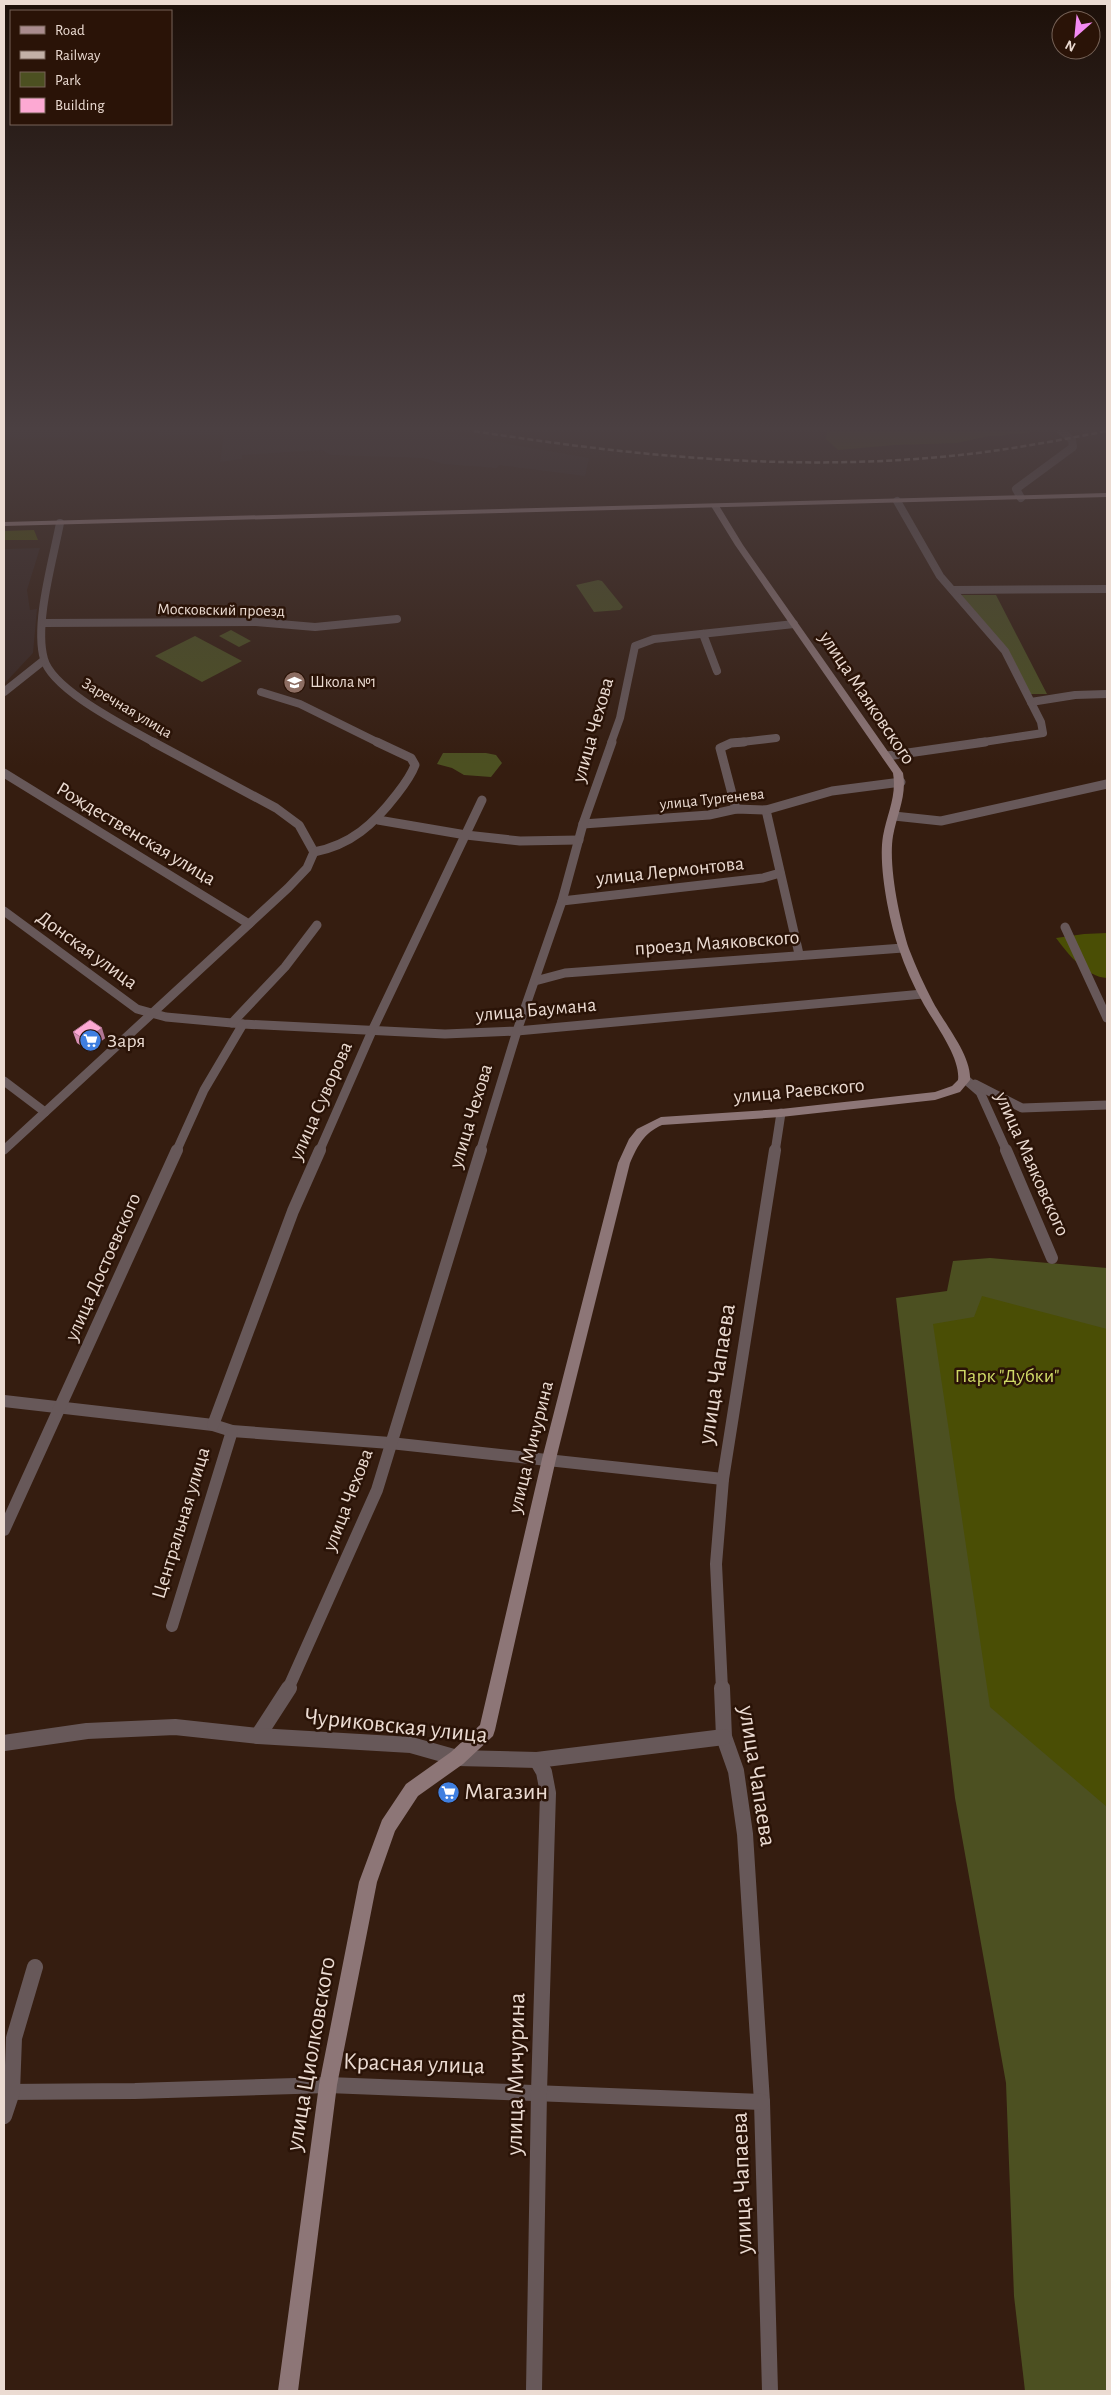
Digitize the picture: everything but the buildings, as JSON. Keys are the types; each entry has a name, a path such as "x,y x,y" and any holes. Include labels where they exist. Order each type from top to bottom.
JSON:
{"street":[{"path":"4,692 43,661 44,623 57,543"},
{"name":"улица Маяковского","path":"738,543 898,773 901,782 887,851 896,919 903,948 923,994 963,1065 965,1078 980,1092 988,1107 1052,1258"},
{"path":"887,756 1043,733 1041,722 1005,651 940,576 921,543"},
{"path":"953,590 1107,589"},
{"name":"Московский проезд","path":"44,623 256,622 315,627 397,619"},
{"name":"улица Чехова","path":"258,1736 294,1680 377,1490 516,1031 562,901 583,824 620,718 636,646 654,639 794,624"},
{"path":"702,634 717,671"},
{"name":"Заречная улица","path":"43,661 47,670 60,685 112,719 271,805 300,826 314,852"},
{"path":"4,1150 249,924 307,868 314,852 327,850 352,841 378,820 412,774 415,765 411,758 284,697 261,692"},
{"path":"1031,702 1075,695 1107,694"},
{"path":"736,809 720,748 731,743 776,738"},
{"name":"Рождественская улица","path":"4,774 249,924"},
{"name":"улица Тургенева","path":"583,824 709,815 736,809 766,810 832,791 901,782"},
{"path":"894,816 942,821 1107,784"},
{"name":"улица Суворова","path":"213,1426 293,1211 372,1031 482,800"},
{"path":"766,810 799,954"},
{"path":"378,820 466,835 520,841 578,840"},
{"name":"улица Лермонтова","path":"562,901 763,878 780,873"},
{"name":"Донская улица","path":"4,911 137,1009 152,1014"},
{"name":"улица Достоевского","path":"4,1530 204,1090 238,1023 317,925"},
{"path":"1065,928 1107,1018"},
{"name":"проезд Маяковского","path":"535,981 564,973 799,954 903,948"},
{"name":"улица Баумана","path":"152,1014 166,1017 238,1023 444,1034 516,1031 923,994"},
{"path":"965,1078 1022,1108 1107,1105"},
{"name":"улица Раевского","path":"635,1137 645,1127 661,1121 781,1112 935,1096 953,1091 960,1086 965,1078"},
{"path":"4,1081 45,1112"},
{"name":"улица Чапаева","path":"770,2391 762,2102 745,1834 736,1771 724,1737 716,1564 723,1479 781,1112"},
{"name":"улица Мичурина","path":"457,1758 487,1730 549,1459 624,1163 635,1137"},
{"path":"4,1401 213,1426 232,1431 390,1443 723,1479"},
{"name":"Центральная улица","path":"172,1626 232,1431"},
{"name":"Чуриковская улица","path":"4,1743 87,1731 175,1727 258,1736 410,1745 457,1758 537,1760 724,1737"},
{"name":"улица Циолковского","path":"288,2391 328,2085 368,1882 388,1826 412,1790 457,1758"},
{"name":"улица Мичурина","path":"534,2391 539,2092 548,1793 544,1772 537,1760"},
{"path":"4,2116 14,2038 35,1967"},
{"name":"Красная улица","path":"8,2092 135,2091 328,2085 762,2102"}],"shaded area":[{"path":"40,548 27,590 30,610 37,609 33,653 4,684 4,549"}],"green space":[{"path":"598,580 602,581 623,607 620,610 594,612 576,585"},
{"path":"961,595 996,595 1047,694 1030,694 1008,650"},
{"path":"231,630 251,641 239,647 219,636"},
{"path":"195,636 242,661 202,682 155,656"},
{"path":"443,753 486,753 496,755 502,763 491,777 464,775 452,768 437,764"},
{"path":"1107,933 1107,978 1092,974 1078,964 1056,938 1084,934"},
{"name":"Парк \"Дубки\"","path":"990,1258 1107,1268 1107,2391 1025,2391 1014,2296 1006,2083 955,1798 896,1298 947,1291 953,1261"},
{"path":"982,1296 1107,1329 1107,1807 990,1707 933,1324 974,1317"}],"place":[{"name":"Школа №1","path":"294,682"},
{"name":"Заря","path":"91,1041"},
{"name":"Магазин","path":"448,1792"}]}
